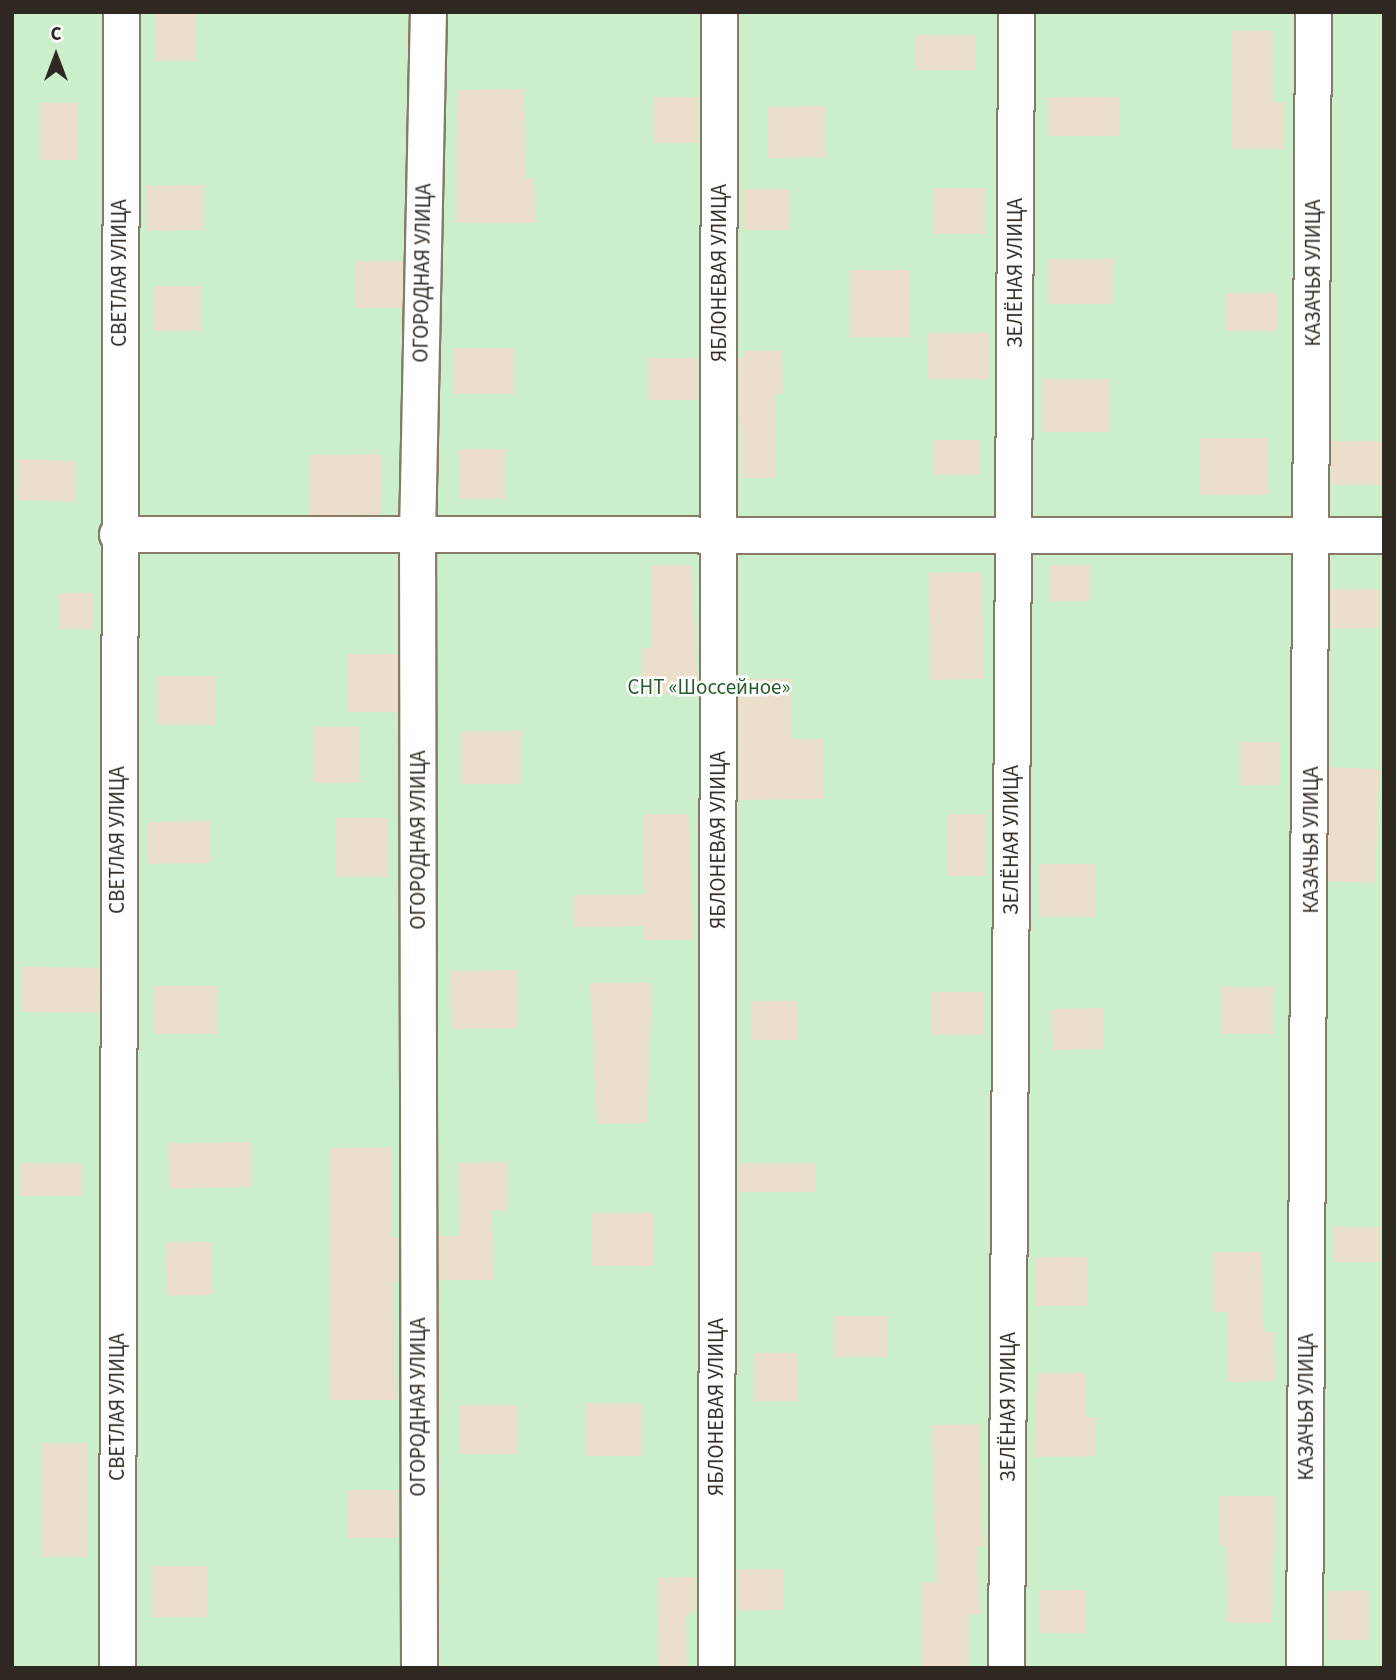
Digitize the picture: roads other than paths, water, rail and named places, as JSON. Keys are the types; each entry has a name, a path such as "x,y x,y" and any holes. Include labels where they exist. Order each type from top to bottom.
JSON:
{"street":[{"name":"СВЕТЛАЯ УЛИЦА","path":"117,1668 117,534 121,12"},
{"name":"ОГОРОДНАЯ УЛИЦА","path":"419,1668 417,535 428,12"},
{"name":"ЯБЛОНЕВАЯ УЛИЦА","path":"716,1668 719,12"},
{"name":"ЗЕЛЁНАЯ УЛИЦА","path":"1006,1668 1016,12"},
{"name":"КАЗАЧЬЯ УЛИЦА","path":"1304,1668 1313,536 1312,12"},
{"path":"117,534 1384,535"}],"park label":[{"name":"СНТ «Шоссейное»","path":"709,687"}]}
